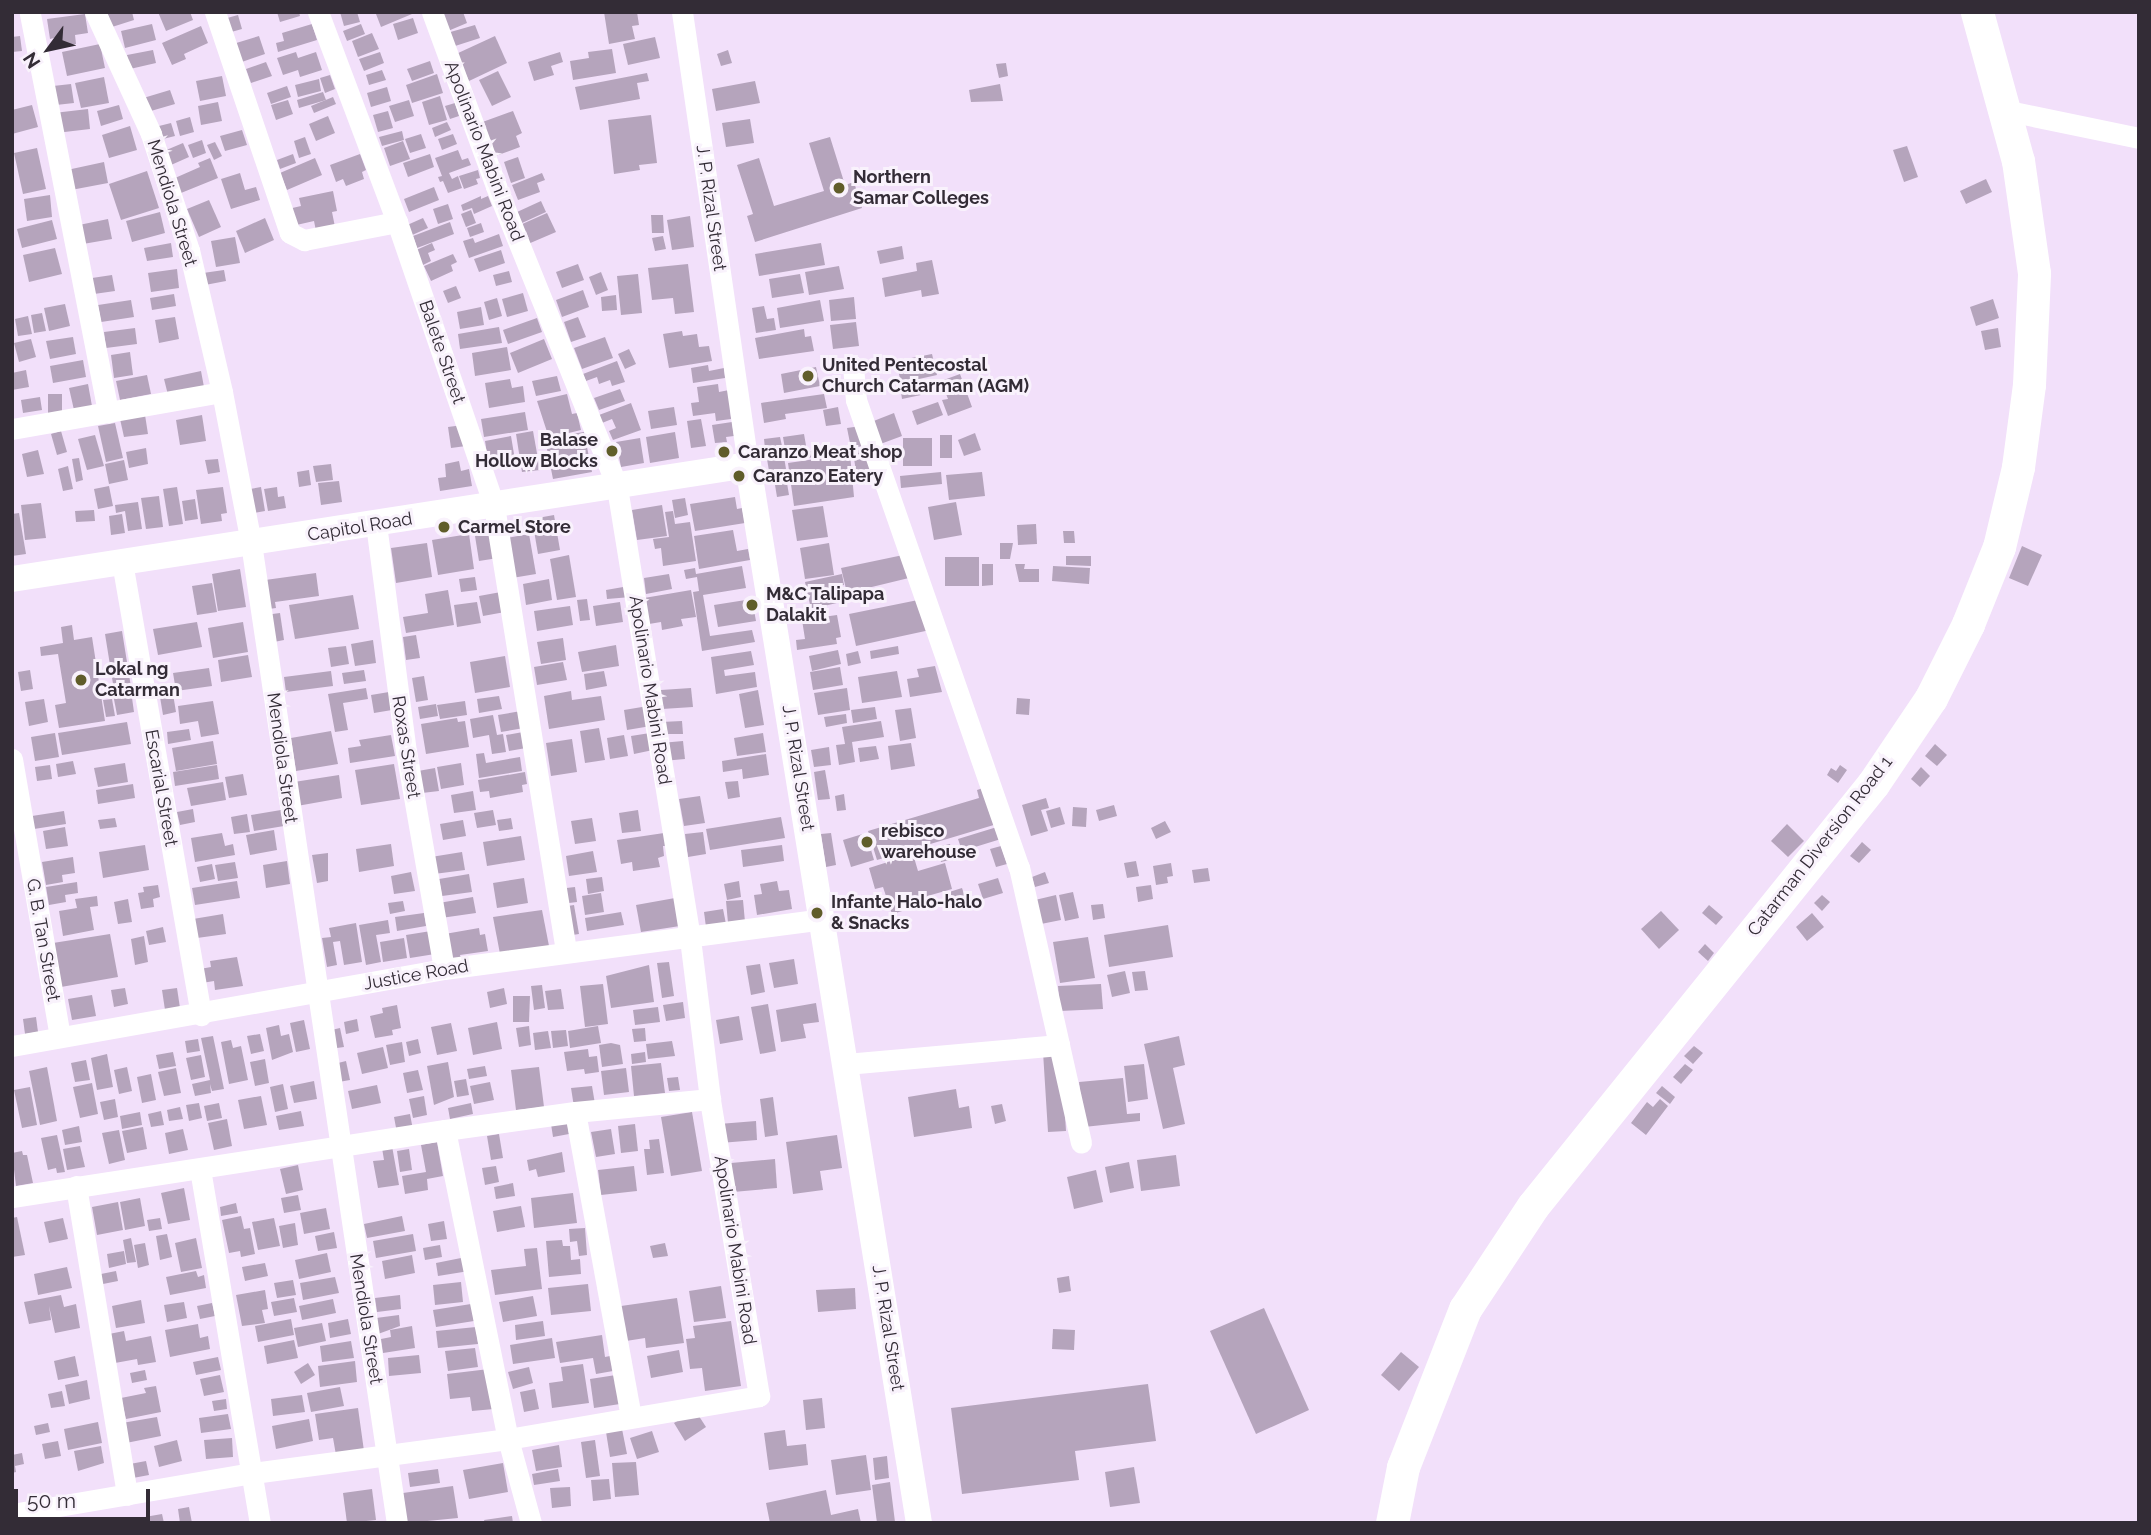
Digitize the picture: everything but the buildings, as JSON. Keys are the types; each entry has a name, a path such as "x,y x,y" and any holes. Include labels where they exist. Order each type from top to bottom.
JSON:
{"main road":[{"name":"Catarman Diversion Road 1","path":"1392,1523 1403,1467 1465,1309 1533,1206 1873,784 1931,698 1968,624 1999,547 2018,467 2029,385 2034,273 2018,161 1977,12"}],"street":[{"name":"Mendiola Street","path":"95,12 151,134 189,250 222,392 251,543 397,1523"},
{"path":"215,12 290,233 304,240 397,222"},
{"name":"Balete Street","path":"318,12 397,222 494,506 566,951"},
{"name":"Apolinario Mabini Road","path":"432,12 496,186 617,486 690,938 710,1099 759,1396 631,1417"},
{"name":"J. P. Rizal Street","path":"682,12 748,465 919,1523"},
{"path":"25,15 108,412"},
{"path":"2004,110 2139,138"},
{"path":"853,366 856,400 1019,867 1081,1143"},
{"path":"12,429 222,392"},
{"name":"Capitol Road","path":"12,579 748,465"},
{"name":"Roxas Street","path":"376,524 406,751 444,969"},
{"name":"Escarial Street","path":"122,562 201,1015"},
{"name":"G. B. Tan Street","path":"12,759 60,1037"},
{"name":"Justice Road","path":"12,1046 201,1015 444,969 822,919"},
{"path":"846,1064 1059,1045"},
{"path":"12,1197 445,1130 575,1112 710,1099"},
{"path":"12,1514 253,1473 387,1457 631,1417 575,1112"},
{"path":"445,1130 508,1439 531,1523"},
{"path":"200,1169 260,1523"},
{"path":"76,1186 127,1495"}],"place":[{"name":"Northern Samar Colleges","path":"839,188"},
{"name":"United Pentecostal Church Catarman (AGM)","path":"808,376"},
{"name":"Balase Hollow Blocks","path":"612,451"},
{"name":"Caranzo Meat shop","path":"724,452"},
{"name":"Caranzo Eatery","path":"739,476"},
{"name":"Carmel Store","path":"444,527"},
{"name":"M&C Talipapa Dalakit","path":"752,605"},
{"name":"Lokal ng Catarman","path":"81,680"},
{"name":"rebisco warehouse","path":"867,842"},
{"name":"Infante Halo-halo & Snacks","path":"817,913"}]}
